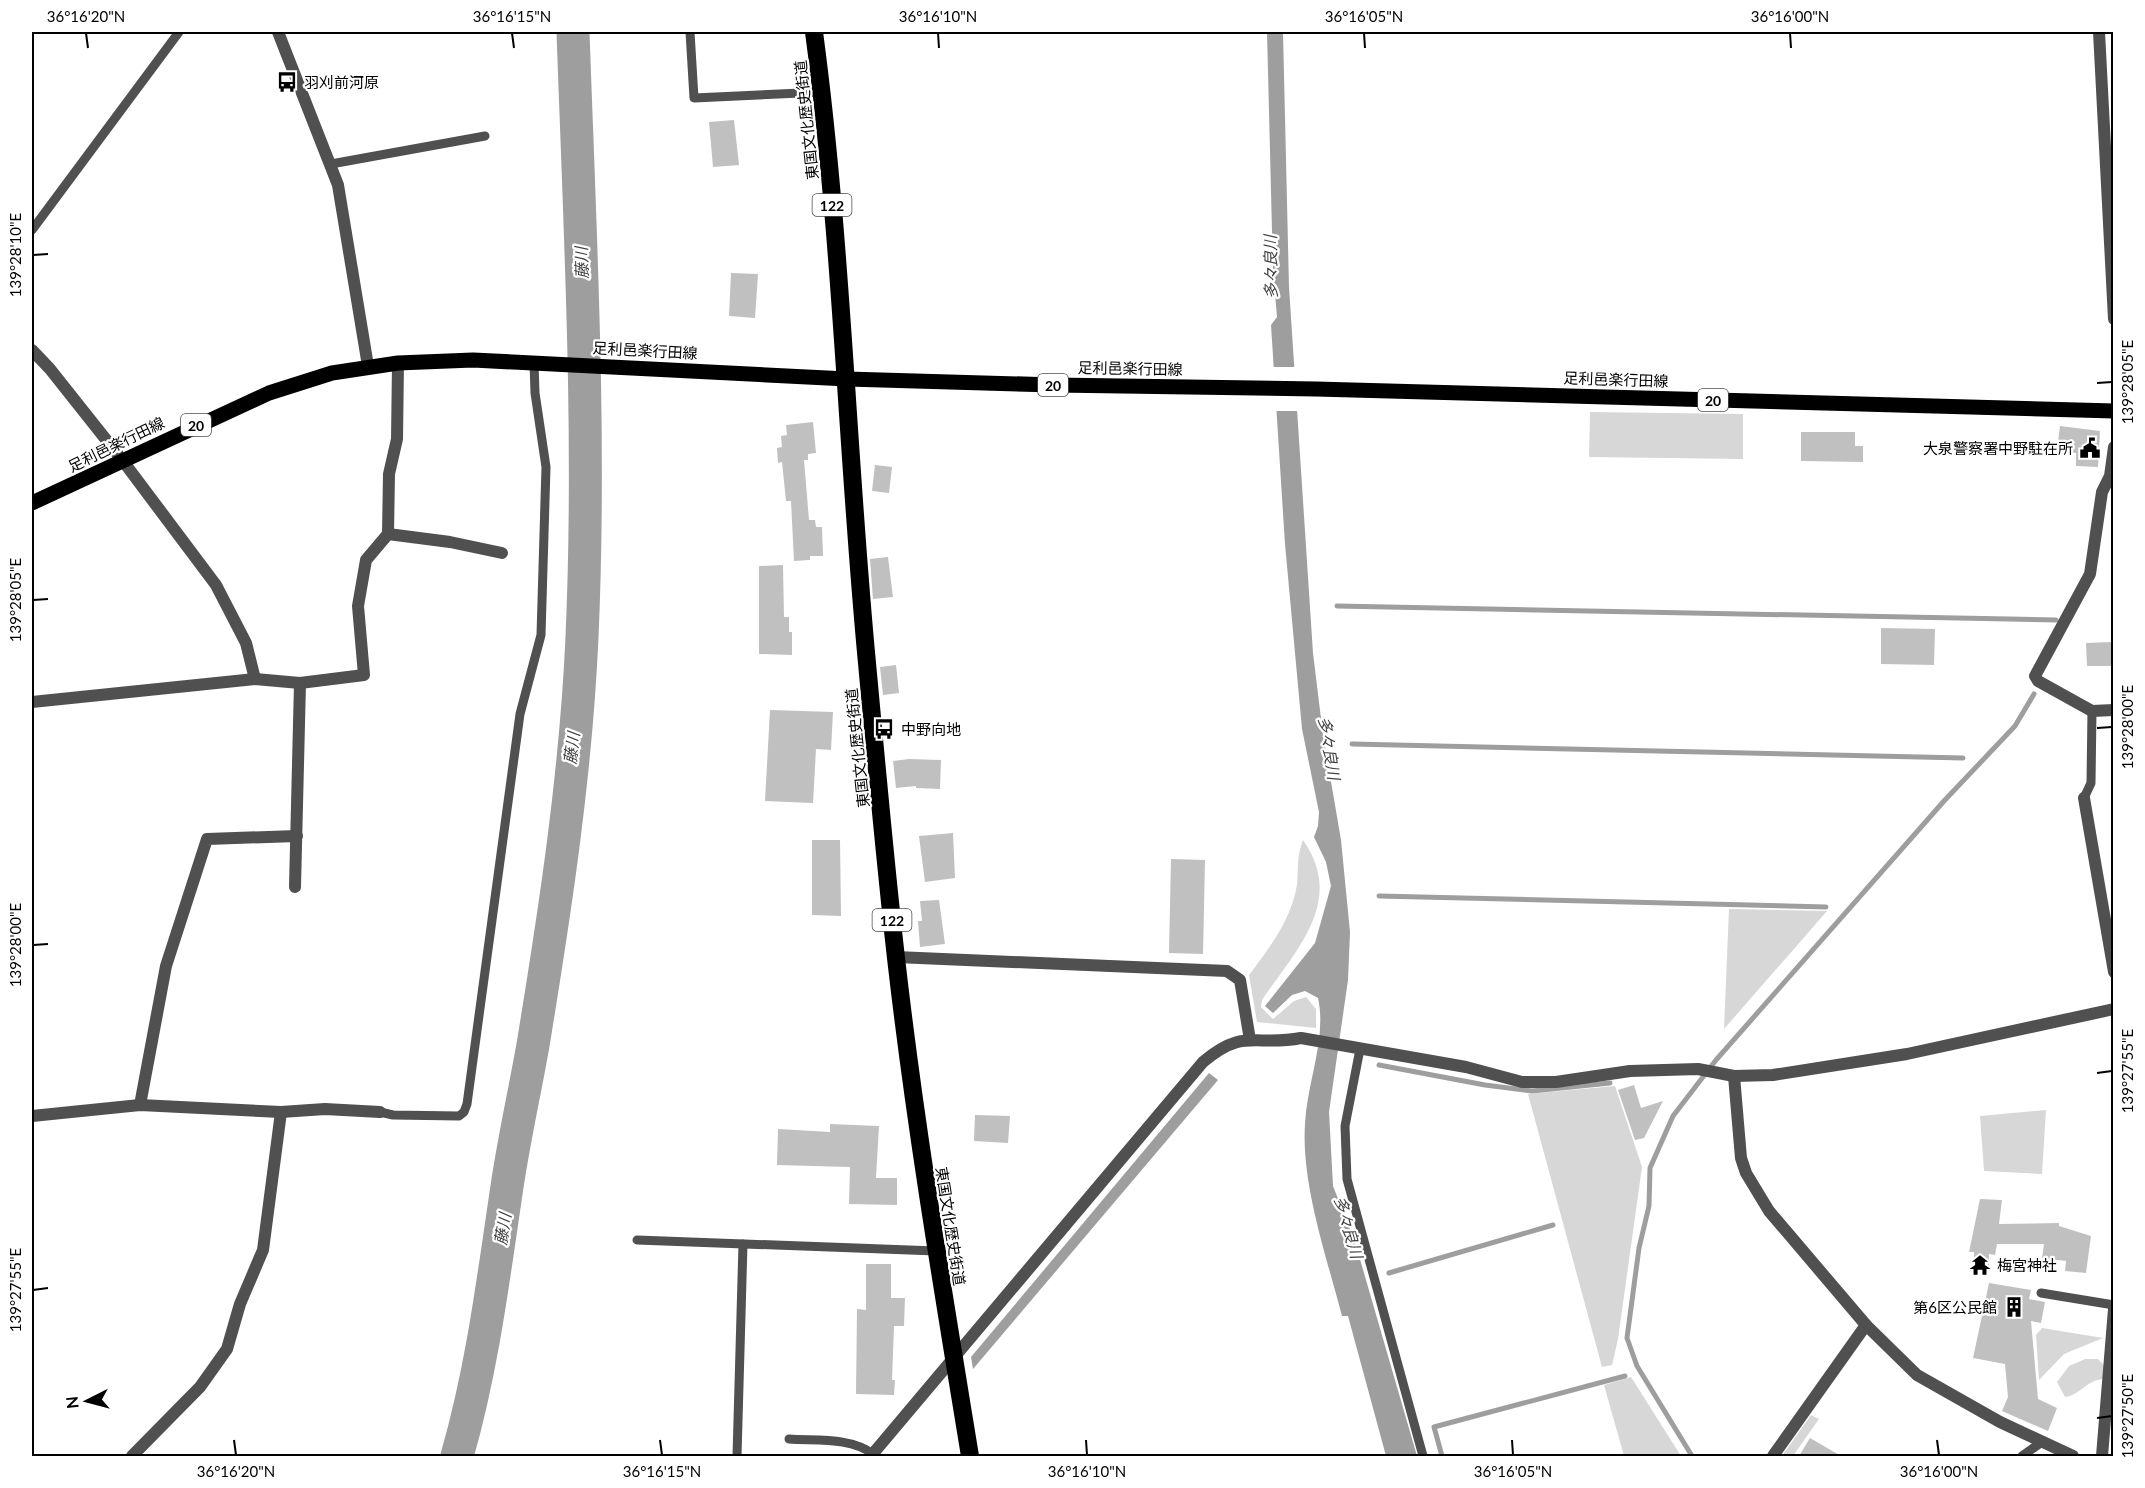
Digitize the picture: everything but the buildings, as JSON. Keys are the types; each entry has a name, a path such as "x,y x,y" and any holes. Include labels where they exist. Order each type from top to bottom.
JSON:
{"highway":[{"name":"東国文化歴史街道","path":"814,32 823,92 848,379 854,509 896,957 936,1251 970,1456"}],"main road":[{"name":"足利邑楽行田線","path":"32,503 269,393 320,376 368,366 398,363 473,360 848,379 2114,411"}],"street":[{"path":"278,32 331,164 345,217 368,366"},
{"path":"2099,32 2114,320"},
{"path":"32,350 50,369 123,461 216,585 246,643 255,679"},
{"path":"32,702 255,679 300,683 364,675 358,606 366,560 388,534 389,474 397,439 398,363"},
{"path":"2114,447 2110,476 2102,492 2090,574 2036,676 2038,681 2092,711 2114,710"},
{"path":"388,534 450,542 502,553"},
{"path":"295,887 300,683"},
{"path":"2084,798 2114,972"},
{"path":"140,1105 166,966 207,839 297,836"},
{"path":"896,957 1227,971 1240,980 1250,1040"},
{"path":"872,1455 1203,1062 1221,1047 1243,1039 1301,1038 1466,1067 1522,1082 1556,1082 1630,1071 1698,1069 1734,1076 1773,1075 1907,1054 2114,1009"},
{"path":"1734,1076 1741,1158 1746,1173 1769,1211 1866,1325 1917,1375 1991,1418 2073,1456"},
{"path":"32,1116 140,1105 281,1112 326,1109 380,1112"},
{"path":"132,1456 200,1388 227,1349 240,1304 263,1250 281,1112"},
{"path":"2102,1456 2114,1307"},
{"path":"1773,1456 1866,1325"}],"lane":[{"path":"32,230 179,32"},
{"path":"690,32 694,98 823,92"},
{"path":"331,164 485,136"},
{"path":"380,1112 393,1115 459,1116 464,1112 467,1104 520,714 541,635 546,468 535,393 538,363"},
{"path":"2084,798 2091,783 2092,711"},
{"path":"1357,1048 1345,1126 1347,1179 1423,1456"},
{"path":"637,1240 936,1251"},
{"path":"736,1456 743,1244"},
{"path":"2041,1293 2114,1307"},
{"path":"789,1439 861,1445 872,1455"},
{"path":"2022,1456 2042,1442"}],"shaded area":[{"path":"1590,412 1743,414 1743,459 1589,457"},
{"path":"1303,840 1315,862 1320,884 1318,904 1301,943 1262,1000 1261,1007 1273,1019 1294,1001 1306,997 1316,1009 1316,1028 1257,1022 1249,975 1272,943 1290,910 1297,885"},
{"path":"1729,909 1827,911 1724,1029"},
{"path":"1615,1086 1642,1167 1618,1339 1612,1365 1602,1367 1528,1094"},
{"path":"2046,1110 2042,1174 1984,1171 1980,1116"},
{"path":"2042,1328 2103,1338 2064,1354 2039,1380 2036,1335"},
{"path":"2085,1359 2098,1359 2105,1366 2103,1379 2092,1382 2065,1397 2057,1382 2069,1366"},
{"path":"1631,1377 1681,1456 1624,1456 1604,1385"},
{"path":"1811,1415 1819,1419 1793,1456 1782,1456"}],"water":[{"name":"多々良川","path":"1267,32 1283,32 1289,287 1313,653 1323,735 1341,840 1350,932 1348,980 1329,1112 1333,1186 1355,1242 1417,1456 1386,1456 1348,1316 1342,1316 1316,1221 1307,1171 1305,1124 1320,1029 1318,998 1305,991 1292,995 1273,1013 1265,1006 1315,943 1331,886 1326,862 1314,837 1319,812 1302,729 1285,544 1271,325 1277,317 1273,271"},
{"path":"1209,1073 1218,1080 973,1369 971,1357"}],"pier":[{"path":"1271,367 1299,367 1300,411 1273,411"}],"waterway":[{"name":"藤川","path":"457,1456 481,1354 511,1163 533,1045 557,893 575,740 582,637 585,410 573,32"},
{"path":"1337,606 2056,620"},
{"path":"1692,1456 1637,1366 1627,1338 1639,1248 1649,1206 1650,1168 1673,1116 1716,1060 1944,801 2015,726 2034,694"},
{"path":"1352,744 1963,758"},
{"path":"1379,896 1826,907"},
{"path":"1379,1065 1485,1085 1532,1091 1610,1083"},
{"path":"1389,1273 1553,1225"},
{"path":"1442,1456 1434,1427 1625,1376"}],"place":[{"name":"羽刈前河原","path":"287,82"},
{"name":"大泉警察署中野駐在所","path":"2090,448"},
{"name":"中野向地","path":"884,729"},
{"name":"梅宮神社","path":"1980,1265"},
{"name":"第6区公民館","path":"2014,1307"}]}
